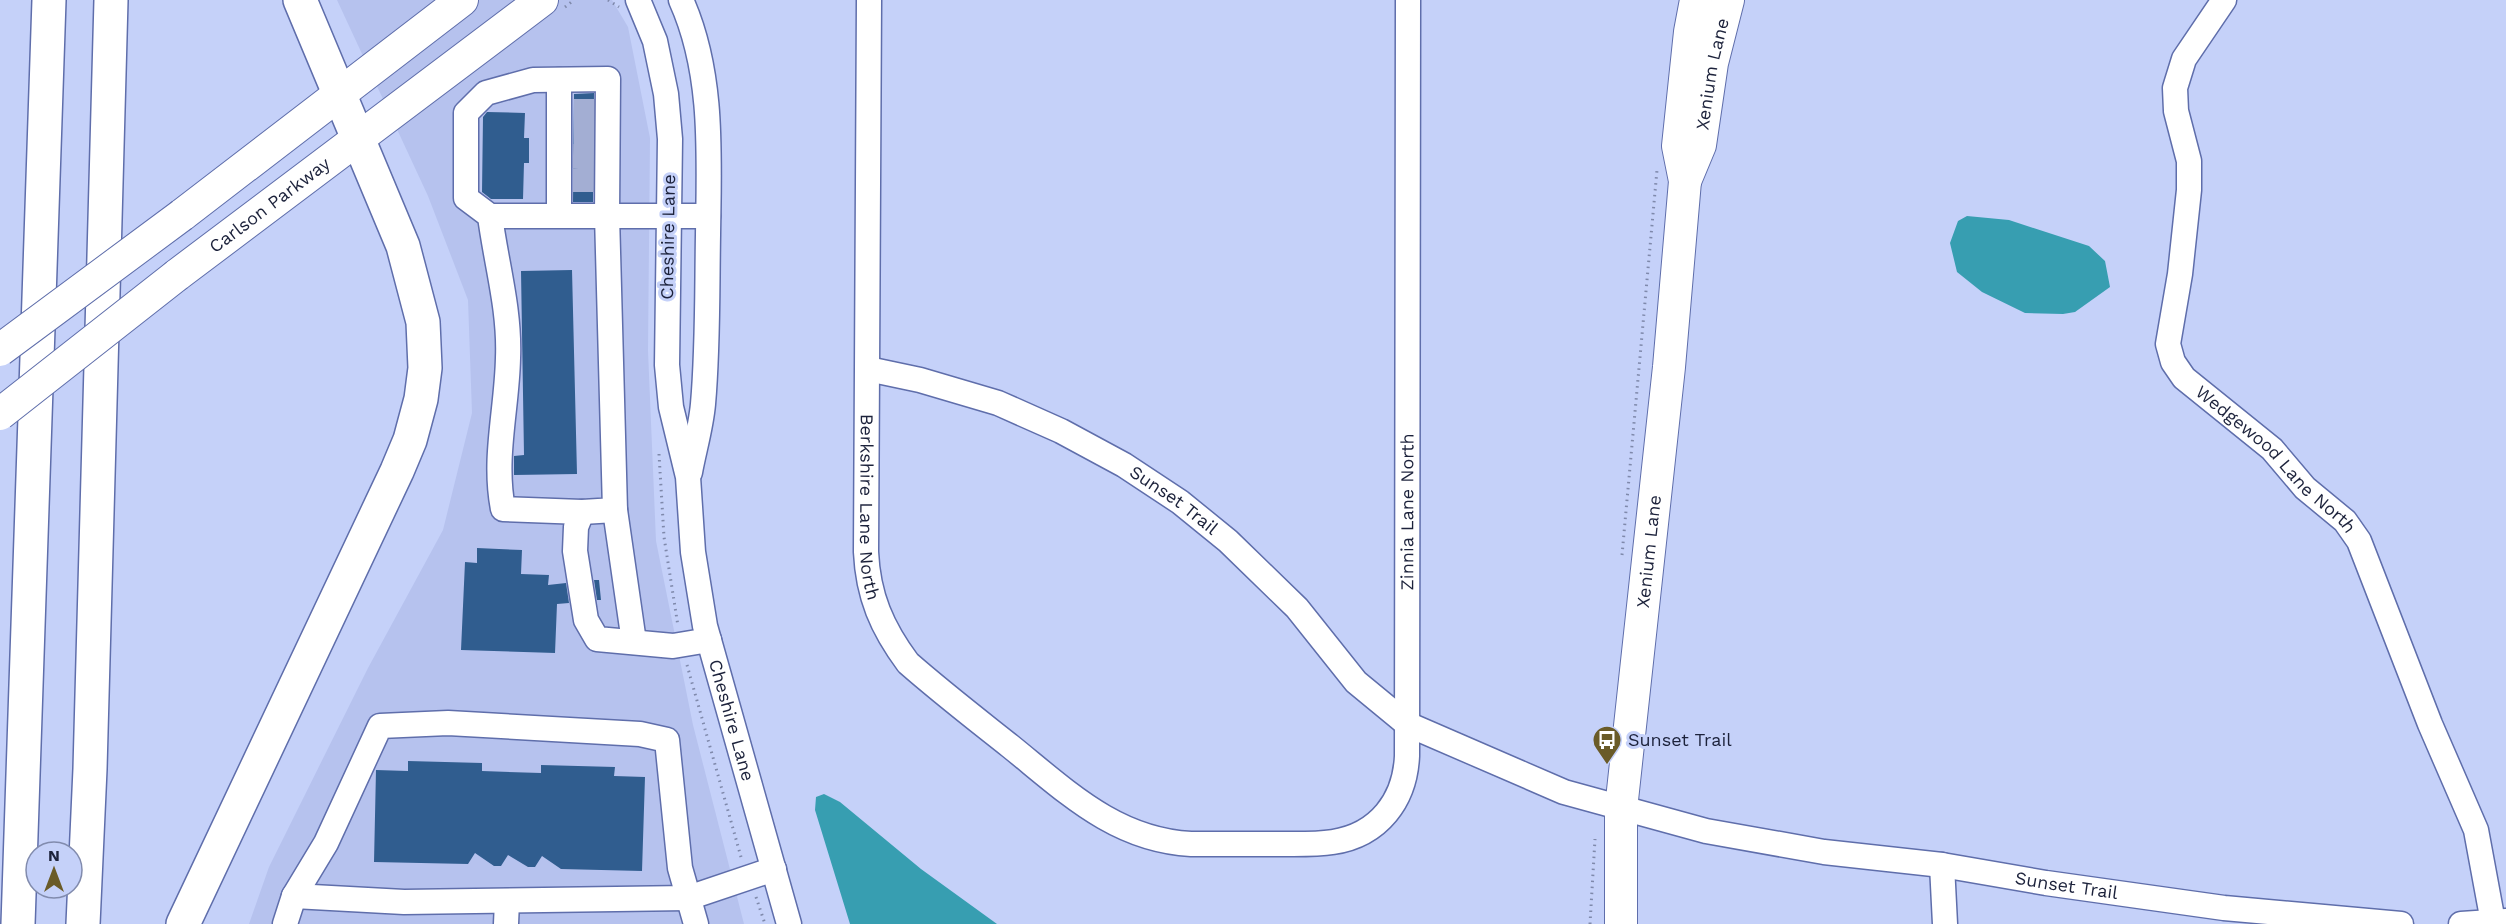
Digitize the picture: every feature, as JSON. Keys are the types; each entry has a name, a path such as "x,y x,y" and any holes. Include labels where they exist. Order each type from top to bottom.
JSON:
{"highway":[{"path":"18,924 49,0"},
{"path":"83,924 90,769 111,0"},
{"path":"183,924 397,471 410,440 422,399 425,348 423,322 403,246 300,0"}],"main road":[{"path":"0,350 182,215 462,0"},
{"name":"Carlson Parkway","path":"0,414 177,275 542,0"},
{"name":"Xenium Lane","path":"1621,924 1622,809 1669,367 1685,181 1678,146 1690,32 1696,0"},
{"name":"Xenium Lane","path":"1685,181 1701,145 1712,63 1728,0"}],"street":[{"name":"Cheshire Lane","path":"638,0 654,40 666,94 670,139 667,306 671,407 688,477 693,552 709,640 789,924"},
{"name":"Cheshire Lane","path":"681,0 696,38 702,69 708,149 703,406 688,477"},
{"name":"Berkshire Lane North","path":"869,0 867,568 876,612 890,639 908,663 931,684 1094,812 1118,826 1145,837 1172,843 1191,844"},
{"name":"Zinnia Lane North","path":"1191,844 1332,842 1346,839 1367,830 1391,808 1402,789 1406,770 1407,724 1408,0"},
{"name":"Wedgewood Lane North","path":"2224,0 2184,59 2175,88 2176,111 2189,161 2189,190 2180,274 2168,344 2173,362 2184,378 2209,400 2272,449 2305,488 2344,521 2359,541 2430,724 2476,830 2499,921"},
{"path":"634,642 615,510 607,216 604,145 608,79 533,80 486,93 466,113 466,198 489,216 559,215 607,216 708,216"},
{"path":"559,80 566,145 559,215"},
{"path":"489,216 502,282 508,357 498,454 498,485 503,509 536,508 582,512 615,510"},
{"name":"Sunset Trail","path":"868,369 920,380 998,403 1071,436 1148,480 1196,514 1243,554 1297,608 1356,682 1407,724 1482,759 1564,792 1706,831 1824,852 1942,865 2046,883 2224,908 2401,924"},
{"path":"582,512 576,526 575,551 586,620 597,639 673,646 709,640"},
{"path":"285,924 294,896 326,843 380,726 448,723 640,734 667,740 680,868 696,924"},
{"path":"1942,865 1945,924"},
{"path":"294,896 404,902 507,912 688,898 774,869"},
{"path":"2461,924 2499,921"}],"path":[{"path":"1621,562 1657,160"},
{"path":"1590,924 1595,834"}],"shaded area":[{"path":"337,0 612,0 628,27 650,138 648,351 656,541 693,725 744,924 249,924 269,867 368,668 443,530 472,413 468,300 428,196"},
{"path":"1967,216 2009,220 2089,246 2105,261 2110,287 2075,312 2063,314 2025,313 1982,292 1957,272 1950,243 1958,221"},
{"path":"824,794 840,802 921,869 997,924 850,924 815,810 816,797"}],"building":[{"path":"594,93 593,202 573,202 574,94"},
{"path":"487,112 525,113 524,138 529,138 529,163 524,163 523,199 491,199 482,192 483,117"},
{"path":"572,270 577,474 514,475 514,456 524,455 521,271"},
{"path":"477,548 522,550 521,574 549,575 548,585 566,583 569,603 557,604 555,653 461,650 465,562 477,563"},
{"path":"594,580 599,580 601,600 597,600"},
{"path":"408,761 482,763 482,771 541,773 541,765 615,767 614,776 645,777 642,871 561,869 542,856 535,867 528,867 508,855 501,866 494,866 475,853 468,864 374,862 376,770 408,771"}],"tunnel":[{"path":"574,111 600,111"},
{"path":"574,133 599,133"},
{"path":"573,156 599,157"},
{"path":"573,180 599,180"}],"place":[{"name":"Sunset Trail","path":"1607,766"}]}
